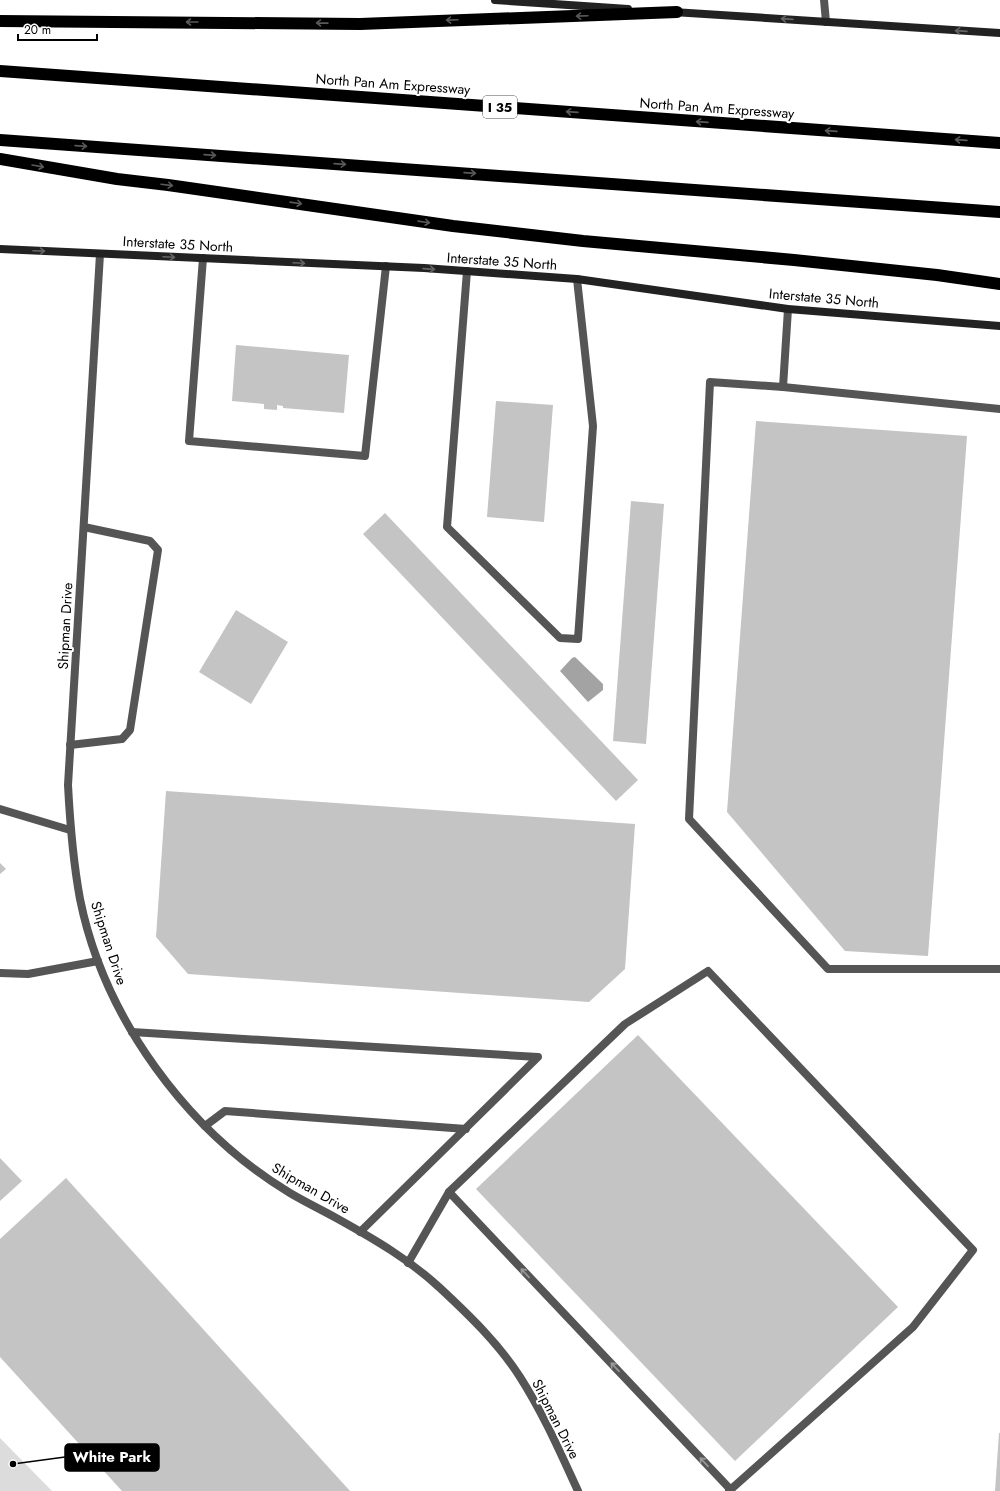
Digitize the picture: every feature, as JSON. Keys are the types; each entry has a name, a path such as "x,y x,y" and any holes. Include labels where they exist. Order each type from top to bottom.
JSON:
{"highway":[{"path":"0,21 360,24 677,12"},
{"name":"North Pan Am Expressway","path":"0,71 1000,143"},
{"path":"0,140 1000,212"},
{"path":"0,159 117,179 453,226 583,241 794,260 937,275 1000,284"}],"main road":[{"path":"495,0 1000,34"},
{"name":"Interstate 35 North","path":"0,249 386,266 577,279 788,309 1000,326"}],"street":[{"path":"824,0 826,22"},
{"name":"Shipman Drive","path":"100,254 68,785 70,830 81,900 98,961 112,995 132,1032 180,1100 222,1143 252,1167 290,1193 400,1256 439,1287 485,1333 518,1375 542,1414 578,1491"},
{"path":"203,258 189,441 364,456 386,266"},
{"path":"467,271 447,527 560,638 578,639 593,426 577,279"},
{"path":"783,387 788,309"},
{"path":"1000,410 783,387 710,382 689,819 828,969 1000,969"},
{"path":"70,745 122,739 130,730 158,550 150,540 84,527"},
{"path":"0,809 70,830"},
{"path":"0,973 28,974 98,961"},
{"path":"408,1263 450,1192 625,1024 708,971 973,1250 913,1327 730,1491 450,1192"},
{"path":"132,1032 538,1057 360,1232"},
{"path":"205,1126 225,1111 466,1129"}],"shaded area":[{"path":"575,657 603,684 603,690 588,702 560,671 572,658"},
{"path":"0,1438 52,1491 0,1491"}],"building":[{"path":"236,345 349,355 344,413 283,408 283,406 277,405 277,410 264,409 264,404 232,401"},
{"path":"496,401 553,405 544,522 487,517"},
{"path":"756,421 967,436 928,956 845,951 727,812"},
{"path":"631,501 664,504 646,744 613,741"},
{"path":"385,513 638,780 616,801 363,534"},
{"path":"236,610 288,642 251,704 199,672"},
{"path":"166,791 635,824 625,969 589,1002 188,974 156,937"},
{"path":"0,863 6,869 0,874"},
{"path":"638,1035 898,1307 735,1461 476,1189"},
{"path":"0,1158 22,1181 0,1201"},
{"path":"66,1178 350,1491 122,1491 0,1357 0,1239"},
{"path":"999,1433 1000,1491 995,1491"}],"place":[{"name":"White Park","path":"13,1464"}]}
